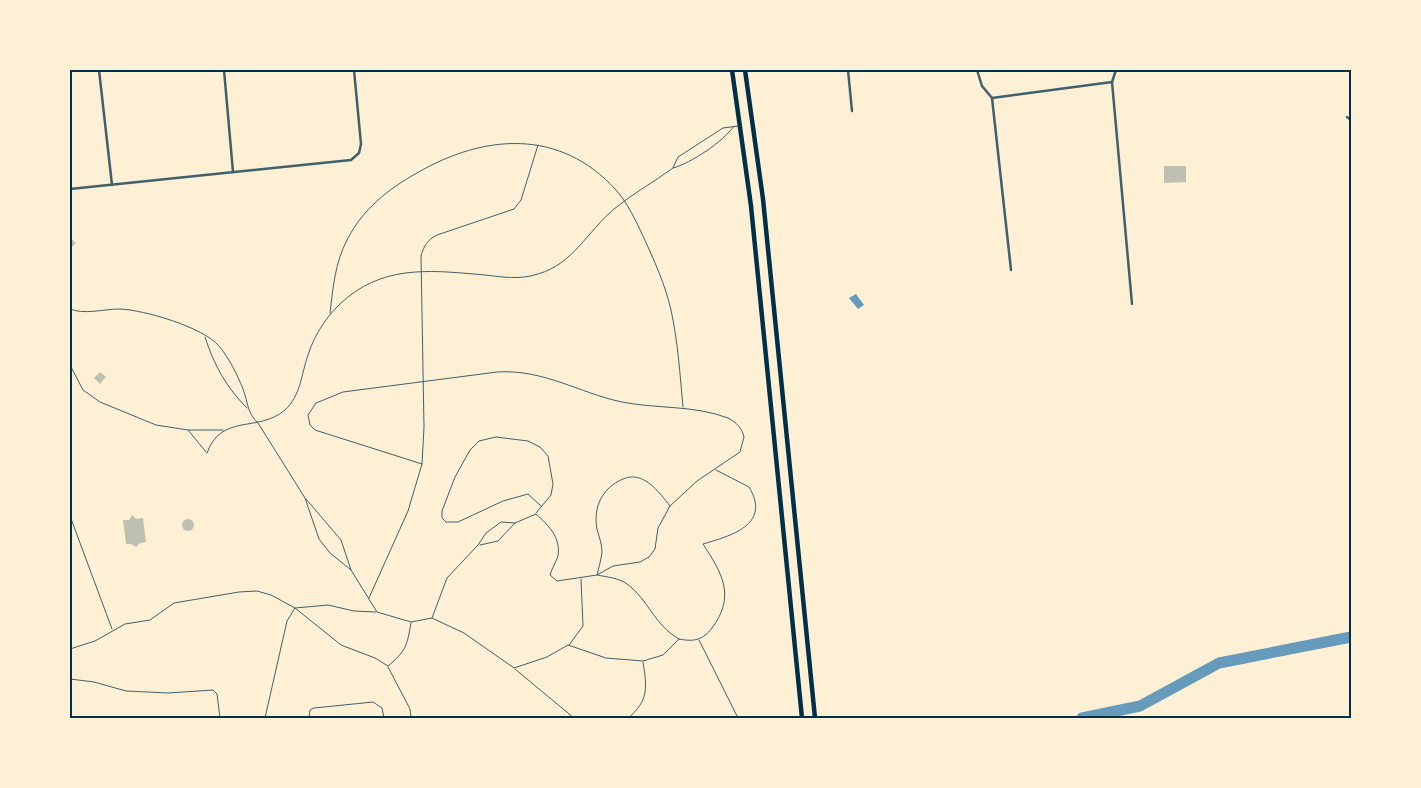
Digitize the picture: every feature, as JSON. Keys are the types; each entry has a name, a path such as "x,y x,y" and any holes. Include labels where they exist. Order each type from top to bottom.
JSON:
{"main road":[{"path":"732,70 751,206 802,718"},
{"path":"745,70 763,199 815,718"}],"street":[{"path":"100,70 112,185"},
{"path":"224,70 233,172"},
{"path":"70,189 327,164 350,160 356,157 361,144 354,70"},
{"path":"848,70 852,111"},
{"path":"977,70 982,86 992,98 1011,270"},
{"path":"1116,70 1112,82 1132,304"},
{"path":"992,98 1112,82"},
{"path":"1347,117 1351,120"}],"lane":[{"path":"673,168 678,157 723,128 741,125"},
{"path":"188,430 207,453 213,439 224,430 235,426 258,423 280,414 296,397 313,341 330,315 347,297 372,282 394,274 422,270 510,278 538,275 570,258 602,220 624,202 673,168 683,166 728,135 734,126"},
{"path":"330,315 334,283 342,252 355,227 378,200 410,177 436,162 462,151 497,144 538,146 567,154 588,166 613,187 636,220 660,273 667,295 677,343 683,408"},
{"path":"368,598 408,511 422,464 422,270 424,247 431,238 508,212 518,205 538,146"},
{"path":"70,309 78,311 107,309 132,311 194,328 217,344 226,356 244,392 252,418 258,423 305,498 341,540 351,570 377,612"},
{"path":"205,336 212,357 225,382 248,408"},
{"path":"70,365 84,390 100,402 156,425 188,430 224,430"},
{"path":"422,464 315,430 310,425 308,415 316,403 336,394 497,372 519,372 568,384 622,402 683,408 725,417 737,424 743,432 744,443 740,452 697,481 670,506 658,528 655,549 649,557 640,562 613,566 597,575 557,581 552,579 550,575 558,557 556,540 548,525 536,514"},
{"path":"432,618 447,578 478,546 494,525 501,522 515,523 536,514 551,495 553,484 548,456 540,448 528,441 512,438 487,438 470,450 462,462 444,503 442,518 446,522 458,522 516,496 528,494 541,506"},
{"path":"597,575 627,584 643,601 659,625 679,639 699,640 712,628 726,601 721,576 703,544 740,532 754,516 756,505 753,492 745,483 715,470"},
{"path":"597,575 602,551 596,511 598,502 608,489 627,477 644,480 655,488 670,506"},
{"path":"305,498 319,538 330,553 351,570"},
{"path":"70,516 113,629"},
{"path":"478,546 498,541 504,537 515,523"},
{"path":"514,668 540,660 568,645 583,626 581,578"},
{"path":"70,649 95,641 113,629 125,624 150,620 174,604 238,592 257,591 271,594 294,608 341,645 375,658 388,666 410,709 410,718"},
{"path":"294,608 318,605 366,613 377,612 411,622 432,618 464,633 514,668 574,718"},
{"path":"265,718 287,621 294,608"},
{"path":"388,666 406,648 411,622"},
{"path":"568,645 606,658 643,661 662,655 679,639"},
{"path":"699,640 738,718"},
{"path":"628,718 637,711 644,700 646,681 643,661"},
{"path":"70,679 94,682 126,691 168,693 213,690 217,694 220,718"},
{"path":"309,718 310,710 373,702 378,704 384,718"}],"water":[{"path":"856,294 864,305 858,309 849,298"}],"building":[{"path":"1164,166 1186,166 1186,182 1164,183"},
{"path":"70,238 76,243 70,249"},
{"path":"100,372 106,377 100,384 94,378"},
{"path":"132,515 136,519 143,518 146,542 140,543 136,547 126,544 123,520 129,520"},
{"path":"186,519 190,519 194,525 190,531 186,531 182,527 182,523"}],"waterway":[{"path":"1082,718 1140,706 1219,663 1351,637"}]}
